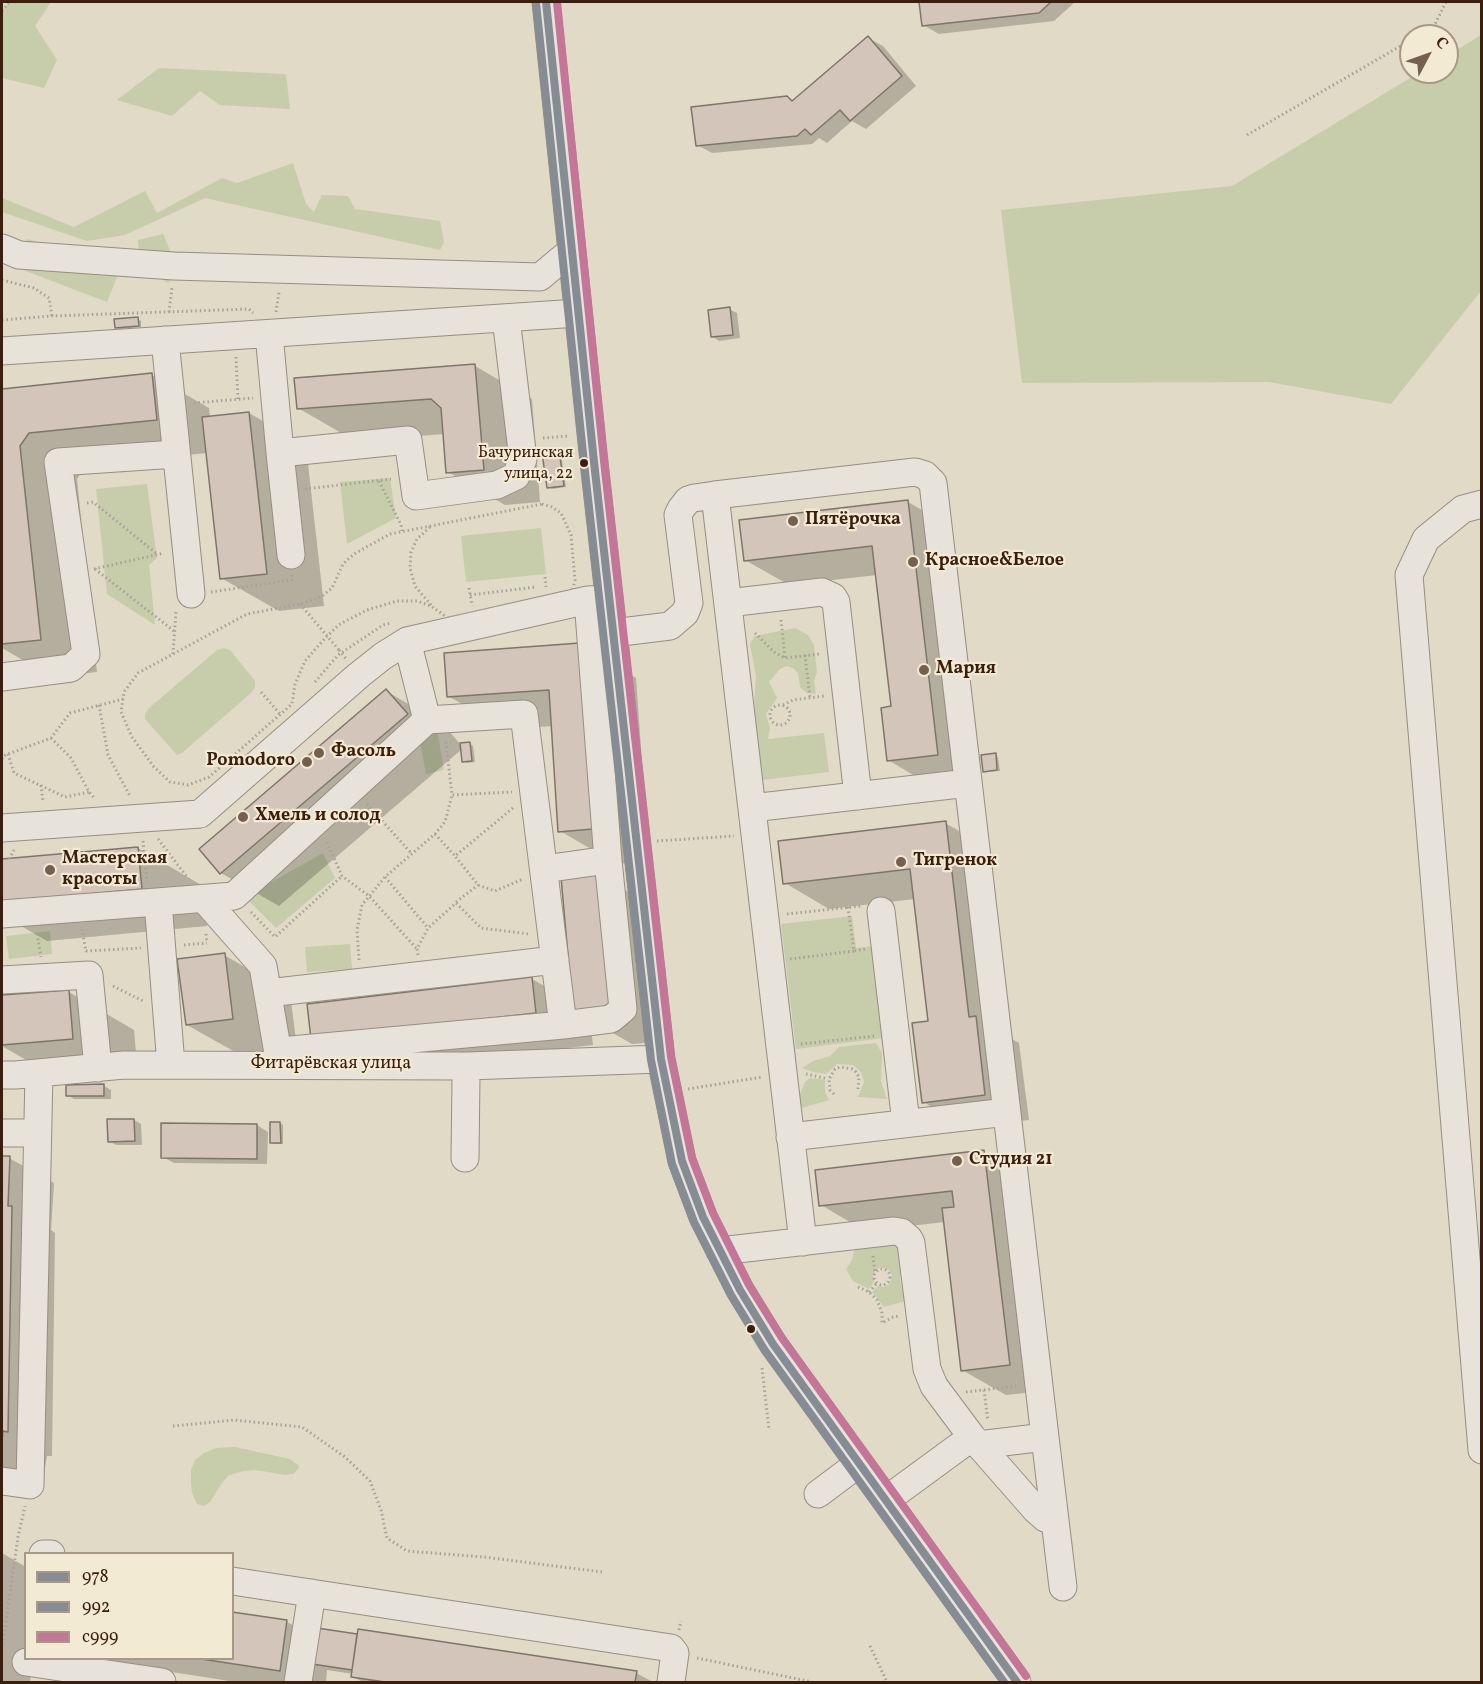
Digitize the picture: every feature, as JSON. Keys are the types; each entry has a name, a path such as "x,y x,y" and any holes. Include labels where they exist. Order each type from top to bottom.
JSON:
{"street":[{"path":"280,1065 291,1050 563,1025 611,1019 622,1009 608,860 599,599 578,313 546,2"},
{"path":"2,248 19,255 174,266 540,277 572,251"},
{"path":"2,351 165,340 259,329 578,313"},
{"path":"280,453 408,440 416,496 497,485 516,476 522,459 506,318"},
{"path":"259,329 275,397 291,555"},
{"path":"165,340 191,594"},
{"path":"2,677 71,668 86,654 85,571 65,506 58,462 177,454"},
{"path":"613,633 670,626 685,613 689,603 678,515 688,500 915,472 930,478 933,483 1063,1587"},
{"path":"715,495 802,1242"},
{"path":"1482,504 1463,509 1426,539 1409,575 1482,1450"},
{"path":"728,603 822,592 830,595 836,602 858,796"},
{"path":"599,599 613,633 661,1059 682,1161 703,1217 740,1290 773,1344 1017,1683"},
{"path":"2,828 200,813 359,675 407,641 599,599"},
{"path":"407,641 436,720"},
{"path":"2,914 234,896 317,821 436,720 524,714 563,1025"},
{"path":"753,821 858,796 968,783"},
{"path":"544,869 608,860"},
{"path":"204,899 263,966 280,1065"},
{"path":"153,902 167,1003 171,1065"},
{"path":"881,911 906,1124"},
{"path":"268,993 423,976 553,948"},
{"path":"2,980 45,978 101,980 98,1068"},
{"name":"Фитарёвская улица","path":"2,1075 39,1074 124,1065 468,1066 661,1059"},
{"path":"465,1158 468,1066"},
{"path":"2,1481 30,1485 39,1074"},
{"path":"790,1137 1007,1112"},
{"path":"2,1133 36,1133"},
{"path":"720,1251 894,1231 904,1234 911,1243 927,1369 941,1395 1036,1510 1045,1518 1055,1522"},
{"path":"886,1500 980,1442 1045,1437"},
{"path":"818,1494 858,1464"},
{"path":"234,1581 669,1648 675,1653 671,1683"},
{"path":"298,1683 312,1593"},
{"path":"26,1668 162,1683"}],"path":[{"path":"2,11 9,2"},
{"path":"1435,24 1446,2"},
{"path":"1247,135 1399,47"},
{"path":"238,400 259,329 282,269"},
{"path":"2,280 34,288 49,298 52,316"},
{"path":"2,320 249,309 259,318 259,329"},
{"path":"171,405 275,397"},
{"path":"520,440 577,436"},
{"path":"284,492 414,477"},
{"path":"379,481 402,531"},
{"path":"65,506 93,502 157,554 85,571"},
{"path":"542,504 552,507 561,513 571,535 575,580 572,592 448,618 431,606 417,601 397,601 367,610 340,624 327,636 305,661 295,684 292,704 209,777 188,785 170,782 154,767 132,736 121,712 124,692 138,673 247,614 300,604 321,597 332,588 343,564 354,554 390,534 402,531 542,504"},
{"path":"431,606 415,586 410,568 411,552 417,539 433,525"},
{"path":"173,654 176,611 191,594 292,580 291,555"},
{"path":"85,571 174,631"},
{"path":"470,595 546,586"},
{"path":"469,588 473,614"},
{"path":"778,597 785,658"},
{"path":"300,604 347,660"},
{"path":"750,627 768,648 785,658 842,651"},
{"path":"805,655 810,698"},
{"path":"261,692 280,714"},
{"path":"783,705 790,712 789,719 781,725 774,724 770,719 770,712 776,705 783,705 793,700 847,693"},
{"path":"2,759 8,754 51,738 70,712 123,699"},
{"path":"99,705 108,755 141,818 204,899"},
{"path":"361,983 357,930 363,905 385,877 446,822 452,795 436,720"},
{"path":"8,754 14,773 65,796 89,792 70,758 51,738"},
{"path":"41,785 43,802"},
{"path":"354,789 412,854"},
{"path":"452,795 534,792"},
{"path":"455,856 534,792"},
{"path":"141,818 153,902"},
{"path":"317,821 342,876 369,896 417,949 423,976"},
{"path":"649,842 753,821"},
{"path":"435,834 478,885 495,891 544,869"},
{"path":"234,896 275,937 342,876"},
{"path":"385,877 428,928"},
{"path":"417,949 428,928 478,885"},
{"path":"456,903 481,928 553,948"},
{"path":"764,917 867,906 881,911"},
{"path":"849,907 854,951"},
{"path":"79,908 101,980 150,1004 167,1003"},
{"path":"32,911 45,978"},
{"path":"789,963 792,958 867,949 871,951"},
{"path":"798,1041 802,1044 877,1036 880,1033"},
{"path":"834,1094 830,1090 829,1079 835,1069 840,1067 856,1072 859,1077 858,1089"},
{"path":"680,1090 783,1074"},
{"path":"882,1269 887,1271 890,1276 888,1283 881,1285 877,1283 876,1273 882,1269"},
{"path":"869,1292 877,1283"},
{"path":"858,1287 869,1292 879,1304 883,1324 896,1316 920,1317"},
{"path":"761,1363 769,1430"},
{"path":"941,1395 1039,1383"},
{"path":"980,1442 984,1390"},
{"path":"173,1426 234,1420 302,1427 345,1457 370,1481 381,1510 387,1538 407,1551 484,1557 602,1572"},
{"path":"2,1649 18,1538 30,1485"},
{"path":"870,1646 887,1683"},
{"path":"675,1653 812,1683"}],"green space":[{"path":"9,2 51,2 35,26 57,60 44,88 2,78 2,11"},
{"path":"1481,35 1481,291 1391,404 1269,382 1022,383 1001,210 1232,186 1400,84 1459,84 1459,49"},
{"path":"159,68 286,74 290,109 220,105 200,91 172,116 117,100"},
{"path":"293,163 306,204 314,212 322,195 348,196 355,209 440,221 444,242 440,250 205,198 125,235 87,241 2,212 2,198 74,227 145,191 157,213 222,178 237,183"},
{"path":"163,234 179,272 168,283 140,266 138,240"},
{"path":"27,239 122,265 107,302 23,270"},
{"path":"390,478 396,518 347,544 340,482"},
{"path":"147,484 157,558 149,565 155,625 107,594 96,489"},
{"path":"541,528 546,574 466,582 461,536"},
{"path":"795,628 808,635 814,645 817,672 814,681 816,694 807,693 800,687 798,673 793,668 787,666 780,669 769,682 777,698 766,714 770,728 768,739 824,733 829,772 762,780 754,705 756,676 750,644 755,636"},
{"path":"224,648 230,650 255,681 255,687 251,693 177,755 145,719 145,714 149,708 217,650"},
{"path":"437,729 444,770 426,774 420,742"},
{"path":"323,853 335,878 276,928 245,897"},
{"path":"852,916 856,948 874,946 884,1038 796,1049 781,924"},
{"path":"50,931 52,954 9,959 6,936"},
{"path":"350,944 352,969 307,972 305,947"},
{"path":"876,1043 882,1053 881,1081 887,1099 858,1097 864,1082 861,1072 853,1065 837,1064 826,1074 802,1068 813,1061 830,1056 839,1047"},
{"path":"810,1078 825,1080 825,1092 829,1100 802,1108 798,1099 805,1082"},
{"path":"893,1244 898,1247 902,1264 900,1281 906,1301 884,1307 872,1292 878,1286 884,1287 890,1284 892,1275 889,1270 880,1267 875,1271 874,1282 869,1289 853,1281 846,1269 852,1260 855,1247"},
{"path":"235,1447 290,1459 299,1468 293,1474 285,1475 256,1470 229,1475 210,1502 204,1506 197,1504 191,1483 191,1470 195,1460 216,1448"}],"building":[{"path":"919,2 1051,2 1039,13 922,26"},
{"path":"868,36 902,76 850,121 840,110 811,135 805,129 797,136 696,146 691,107 787,96 792,101"},
{"path":"730,307 733,335 711,337 708,310"},
{"path":"138,317 139,326 115,328 114,319"},
{"path":"475,364 484,470 446,473 441,408 431,399 297,409 294,378"},
{"path":"152,373 157,420 29,433 20,446 41,640 2,644 2,389"},
{"path":"249,412 267,574 220,579 202,417"},
{"path":"559,450 564,486 547,488 542,453"},
{"path":"908,500 938,755 887,761 881,708 891,706 872,546 744,561 739,520"},
{"path":"580,643 593,829 558,832 549,690 447,697 444,653"},
{"path":"386,689 408,714 220,874 199,849"},
{"path":"470,742 472,761 462,762 460,743"},
{"path":"996,753 997,770 983,772 981,755"},
{"path":"946,821 969,1017 976,1016 985,1095 922,1103 912,1023 928,1021 910,869 783,884 778,841"},
{"path":"138,847 142,889 2,902 2,859"},
{"path":"599,874 611,1009 573,1012 561,877"},
{"path":"225,953 233,1019 186,1025 177,959"},
{"path":"532,977 536,1013 311,1039 307,1004"},
{"path":"69,990 73,1039 2,1045 2,995"},
{"path":"104,1084 104,1096 66,1096 66,1085"},
{"path":"107,1119 134,1119 135,1141 108,1142"},
{"path":"270,1122 280,1122 281,1143 270,1143"},
{"path":"161,1123 257,1124 257,1159 161,1158"},
{"path":"984,1150 1010,1365 961,1371 942,1208 954,1207 952,1191 819,1206 815,1170"},
{"path":"2,1156 10,1156 8,1206 12,1206 8,1432 3,1431 2,1441"},
{"path":"234,1612 287,1620 280,1671 208,1660 234,1660"},
{"path":"317,1628 357,1634 352,1670 312,1664"},
{"path":"358,1629 637,1671 635,1682 385,1682 351,1677"}],"transit line":[{"name":"978","path":"546,2 594,462 661,1059 682,1161 703,1217 740,1290 773,1344 1017,1682"},
{"name":"с999","path":"557,2 604,461 671,1057 692,1158 713,1213 749,1285 782,1338 1026,1676"},
{"name":"992","path":"536,3 584,463 651,1060 672,1164 694,1222 731,1295 764,1349 1004,1682"}],"place":[{"name":"Бачуринская улица, 22","path":"584,463"},
{"name":"Пятёрочка","path":"793,521"},
{"name":"Красное&Белое","path":"913,562"},
{"name":"Мария","path":"924,670"},
{"name":"Фасоль","path":"319,753"},
{"name":"Pomodoro","path":"307,762"},
{"name":"Хмель и солод","path":"243,817"},
{"name":"Тигренок","path":"901,862"},
{"name":"Мастерская красоты","path":"50,870"},
{"name":"Студия 21","path":"957,1161"}]}
